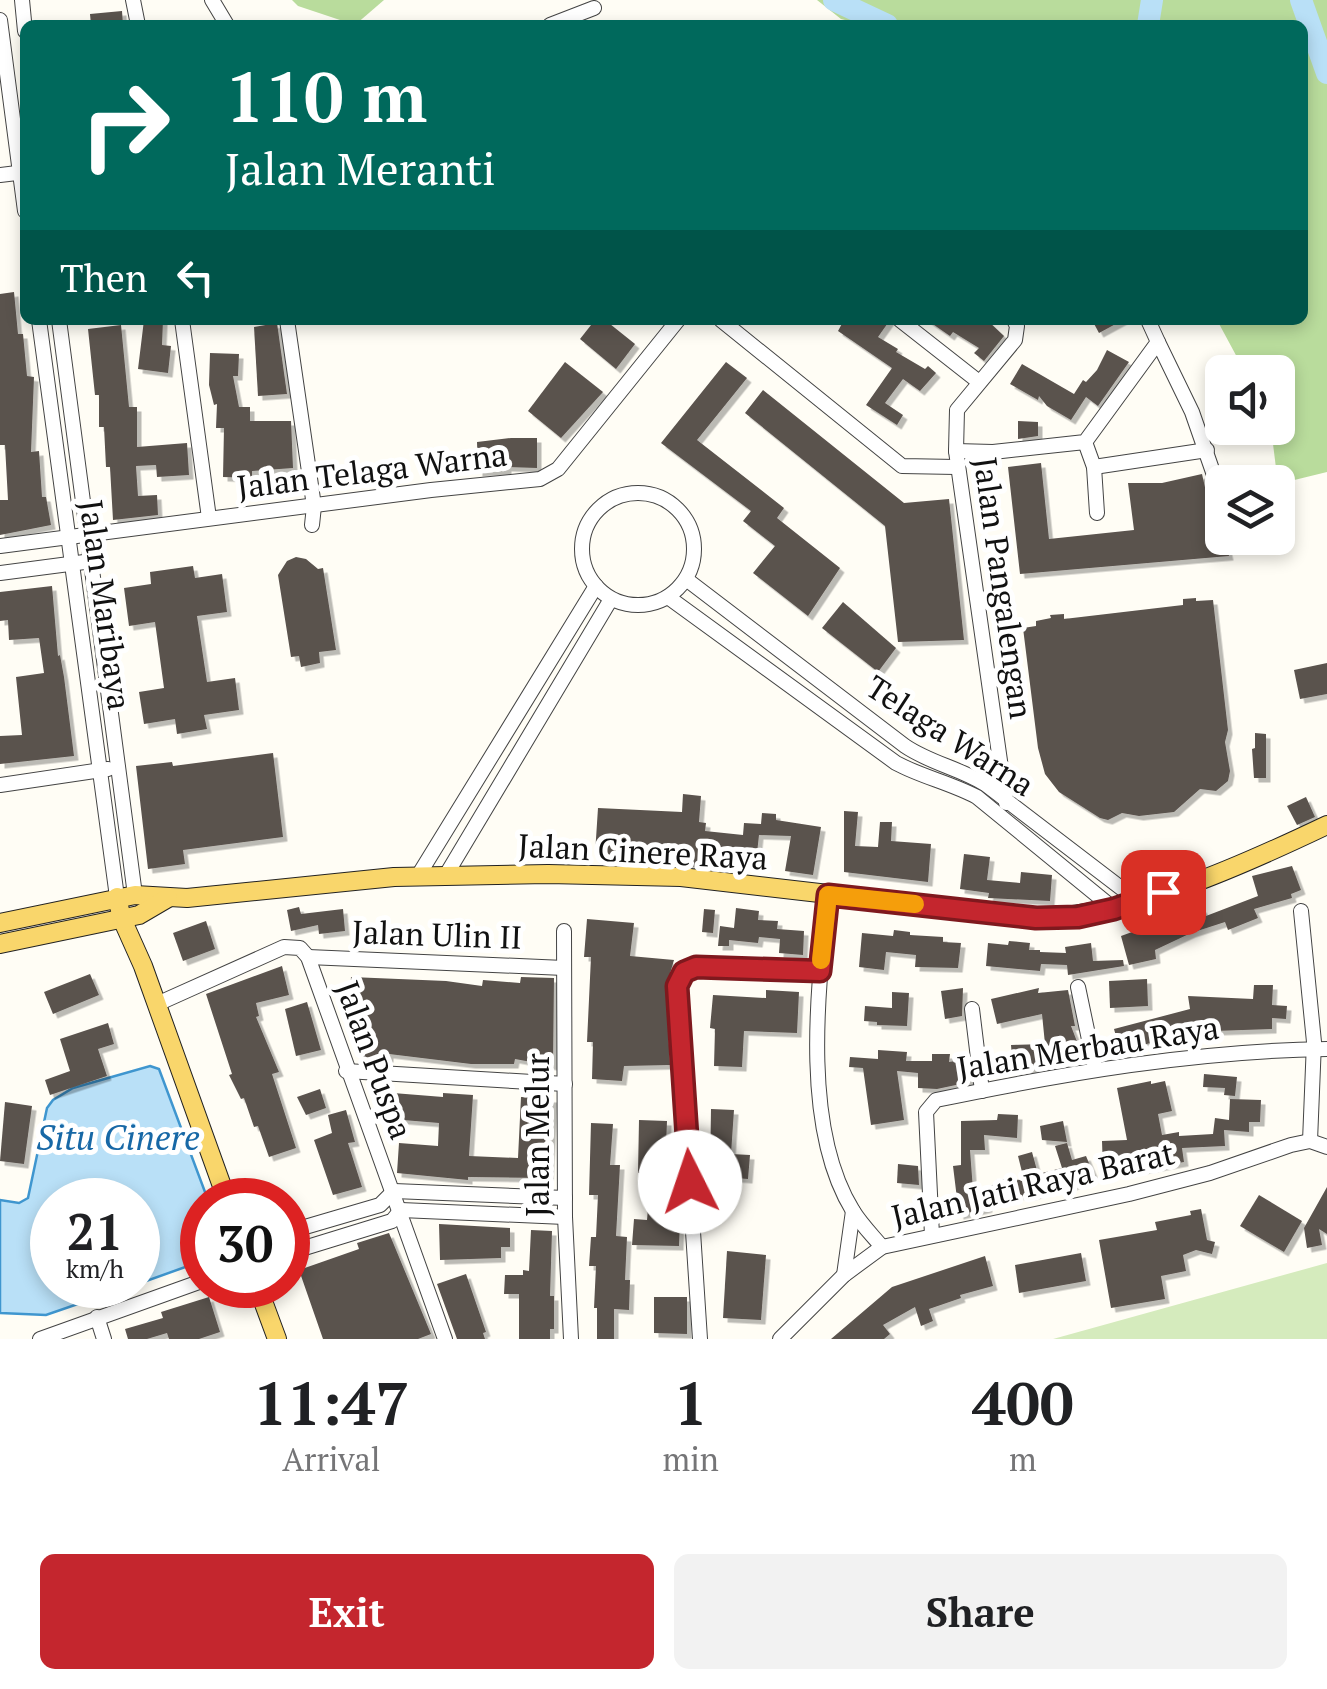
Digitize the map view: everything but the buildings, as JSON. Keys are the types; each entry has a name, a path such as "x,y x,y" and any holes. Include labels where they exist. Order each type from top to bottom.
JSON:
{"main road":[{"name":"Jalan Cinere Raya","path":"0,922 126,896 168,898 446,875 681,878 1036,918 1078,917 1138,901 1264,855 1327,825"},
{"path":"126,896 144,966 219,1178"},
{"name":"Jalan Cinere Raya","path":"0,944 130,917 168,898"},
{"path":"80,906 85,927"},
{"path":"266,1308 277,1339"}],"street":[{"path":"563,20 594,8"},
{"path":"0,20 20,158"},
{"name":"Jalan Maribaya","path":"41,325 99,770 126,896"},
{"name":"Jalan Maribaya","path":"60,325 92,561 126,896"},
{"path":"183,325 209,518"},
{"path":"288,325 314,506 312,525"},
{"name":"Jalan Telaga Warna","path":"0,546 540,479 558,469 674,325"},
{"path":"727,325 902,466 1085,442 1158,342"},
{"path":"906,325 979,382"},
{"name":"Jalan Pangalengan","path":"1009,825 956,459 957,410 1015,340 1017,325"},
{"path":"1150,325 1212,465"},
{"path":"1085,442 1094,467 1097,513"},
{"path":"1094,467 1207,450"},
{"path":"629,493 661,496 686,518 695,548 686,580 668,597 640,606 612,598 596,586 583,556 588,524 600,507 629,493"},
{"path":"0,573 92,561"},
{"name":"Telaga Warna","path":"686,580 904,746 985,784 1138,901"},
{"path":"418,876 596,586"},
{"name":"Telaga Warna","path":"668,597 896,763 977,797 1114,909"},
{"path":"446,875 612,598"},
{"path":"0,785 116,768"},
{"path":"828,895 820,971 818,1091 824,1133 852,1211 882,1247"},
{"path":"1301,911 1318,1046 1310,1141 1327,1148"},
{"name":"Jalan Melur","path":"564,931 565,1216 570,1339"},
{"name":"Jalan Puspa","path":"157,1004 284,947 300,948 308,957 445,1339"},
{"name":"Jalan Ulin II","path":"308,957 564,968"},
{"path":"700,1339 677,986 684,972 696,967 820,971"},
{"path":"1078,987 1095,1068"},
{"path":"972,1008 982,1090"},
{"name":"Jalan Merbau Raya","path":"932,1235 926,1112 936,1100 1095,1068 1318,1046"},
{"path":"346,1071 565,1084"},
{"name":"Jalan Jati Raya Barat","path":"780,1339 844,1275 882,1247 1128,1194 1310,1141"},
{"path":"310,1226 380,1205 394,1191 565,1198"},
{"path":"310,1246 392,1221 401,1210 565,1216"},
{"path":"844,1275 852,1211"},
{"path":"40,1339 180,1289"},
{"path":"97,1317 104,1339"}],"green space":[{"path":"292,0 384,0 361,20 340,20 298,6"},
{"path":"817,0 1327,0 1327,472 1295,480 1295,465 1276,465 1273,445 1295,445 1295,355 1236,355 1220,325 1308,325 1308,20 845,20"},
{"path":"1327,1263 1327,1339 1053,1339"}],"water":[{"name":"Situ Cinere","path":"150,1066 159,1069 200,1178 180,1178 180,1269 160,1276 160,1178 32,1178 47,1108 73,1088"},
{"name":"Situ Cinere","path":"30,1189 30,1308 66,1308 46,1315 0,1313 0,1200 19,1203 28,1198"}],"waterway":[{"path":"834,0 876,20"},
{"path":"1149,20 1152,0"},
{"path":"1301,0 1327,73"}],"slow traffic":[{"path":"821,960 828,895 915,904"}],"route":[{"path":"690,1182 677,986 684,972 696,967 820,971 828,895 1036,918 1078,917 1163,892"}]}
